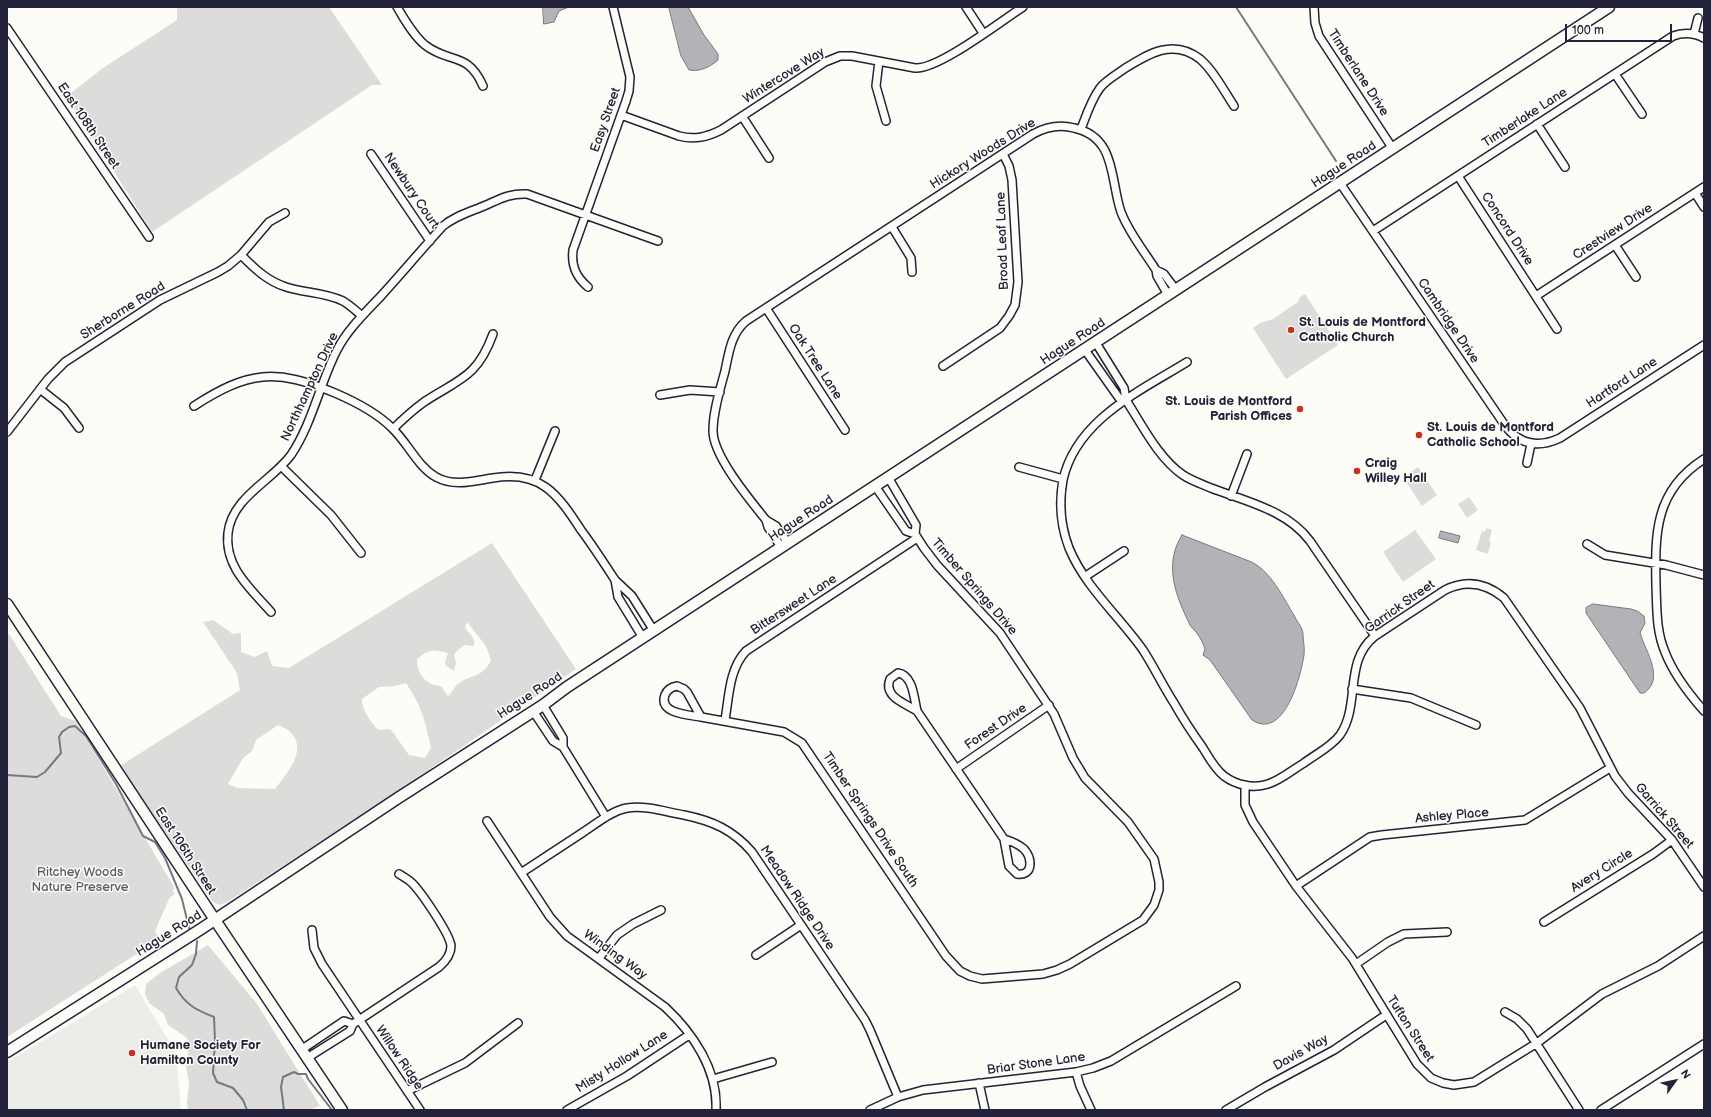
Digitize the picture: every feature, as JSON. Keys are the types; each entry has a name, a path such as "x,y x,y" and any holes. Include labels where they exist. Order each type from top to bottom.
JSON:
{"street":[{"path":"397,7 418,38 425,45 434,51 467,64 478,74 483,86"},
{"name":"Easy Street","path":"588,287 578,278 572,264 574,242 629,91 630,78 613,7"},
{"path":"966,7 983,33"},
{"name":"Wintercove Way","path":"621,115 688,138 706,136 714,133 833,59 852,56 915,68 924,67 944,59 1023,7"},
{"name":"Timberlane Drive","path":"1312,7 1316,29 1319,36 1393,149"},
{"name":"Hague Road","path":"7,1052 215,920 398,798 543,705 567,687 888,477 1086,350 1609,7"},
{"path":"1698,18 1694,34 1704,38"},
{"name":"East 108th Street","path":"7,28 149,238"},
{"name":"Timberlake Lane","path":"1373,231 1673,36 1681,33 1694,34"},
{"path":"1081,129 1093,98 1101,86 1144,56 1163,50 1181,51 1198,58 1210,70 1234,106"},
{"path":"879,61 876,86 886,121"},
{"path":"1615,74 1642,114"},
{"path":"742,116 770,158"},
{"path":"1537,124 1565,167"},
{"name":"Hickory Woods Drive","path":"784,545 776,526 766,520 751,501 720,454 715,443 713,425 733,336 746,321 1003,154 1042,129 1060,126 1081,129 1096,139 1103,148 1112,169 1125,222 1156,270 1164,274 1172,293"},
{"name":"Newbury Court","path":"371,154 430,241"},
{"name":"Broad Leaf Lane","path":"943,366 1000,328 1009,316 1016,299 1018,282 1012,180 1009,166 1003,154"},
{"name":"Concord Drive","path":"1458,176 1557,329"},
{"name":"Cambridge Drive","path":"1340,183 1506,427 1515,437 1531,444"},
{"name":"Crestview Drive","path":"1536,296 1704,187"},
{"path":"1695,193 1704,207"},
{"name":"Northhampton Drive","path":"271,612 242,580 233,566 228,548 228,534 231,521 238,508 247,497 282,467 298,444 337,350 348,333 443,226 453,218 482,207 497,199 520,194 535,196 658,241"},
{"name":"Sherborne Road","path":"7,432 54,372 65,362 160,300 218,272 241,255 260,230 269,222 284,213"},
{"path":"892,227 911,258 912,272"},
{"path":"1615,245 1636,277"},
{"path":"241,255 260,273 278,284 297,290 333,297 348,304 362,316"},
{"name":"Oak Tree Lane","path":"766,308 845,430"},
{"path":"393,429 423,403 469,374 482,358 493,334"},
{"path":"1096,343 1124,388 1126,400 1161,454 1174,468 1191,480 1280,515 1299,528 1310,541 1375,636"},
{"name":"Hartford Lane","path":"1531,444 1553,442 1704,345"},
{"path":"1086,350 1118,398 1126,400"},
{"name":"Garrick Street","path":"1187,362 1126,400 1087,432 1073,453 1063,479 1061,514 1064,534 1072,554 1086,576 1143,651 1186,724 1216,768 1232,781 1245,785 1262,785 1273,782 1335,741 1343,730 1348,718 1355,668 1360,654 1366,645 1375,636 1445,590 1455,585 1474,583 1495,591 1504,598 1580,708 1610,768 1624,788 1672,840 1704,886"},
{"path":"194,406 229,385 258,377 290,378 321,387 364,406 375,413 393,429 426,469 446,481 459,483 508,476 535,480 553,492 565,505 615,580 632,596 654,631"},
{"path":"40,389 64,408 79,428"},
{"path":"660,395 690,390 720,392"},
{"path":"535,480 555,431"},
{"path":"1527,463 1531,444"},
{"path":"1231,496 1247,454"},
{"path":"1704,459 1690,469 1679,481 1664,507 1657,527 1656,563 1657,624 1662,644 1676,673 1704,711"},
{"path":"282,467 331,514 361,553"},
{"path":"1019,467 1063,479"},
{"name":"Timber Springs Drive","path":"888,477 916,525 916,536"},
{"name":"Timber Springs Drive","path":"875,486 906,531 916,536 937,565 995,627 1049,705 1081,773 1128,822 1154,860 1160,882 1157,899"},
{"name":"Bittersweet Lane","path":"725,720 735,669 739,660 746,651 916,536"},
{"path":"1587,544 1605,555 1656,563 1704,575"},
{"path":"1086,576 1124,551"},
{"path":"615,580 618,598 643,638"},
{"name":"East 106th Street","path":"7,604 342,1110"},
{"path":"917,710 896,699 890,692 888,683 895,674 903,674 908,678 917,710 1004,839 1009,866 1017,874 1024,874 1030,868 1031,863 1027,853 1018,844 1004,839"},
{"name":"Timber Springs Drive South","path":"701,717 690,696 684,689 677,686 668,691 664,697 664,701 670,711 701,717 725,720 784,732 802,743 951,963 960,971 970,976 990,979 1051,972 1070,964 1143,920 1157,899"},
{"path":"1352,689 1411,698 1476,725"},
{"path":"543,705 563,738 563,747"},
{"name":"Forest Drive","path":"956,769 1049,705"},
{"path":"533,711 554,741 563,747 606,817"},
{"name":"Ashley Place","path":"1296,886 1370,837 1525,820 1610,768"},
{"name":"Tufton Street","path":"1245,785 1245,801 1249,816 1296,886 1356,964 1386,1015 1422,1070 1438,1081 1450,1085 1465,1084 1481,1079 1537,1043 1602,994 1658,966 1704,936"},
{"name":"Meadow Ridge Drive","path":"521,873 606,817 623,810 642,807 697,818 721,827 739,839 752,852 868,1025 898,1097"},
{"name":"Winding Way","path":"488,821 558,927 665,1007 674,1016 704,1058 713,1079 716,1091 716,1110"},
{"name":"Avery Circle","path":"1544,922 1653,854 1672,840"},
{"path":"304,1054 350,1031 356,1022 439,967 448,958 450,954 450,942 446,932 415,886 407,878 399,874"},
{"path":"599,958 617,935 633,924 661,910"},
{"path":"756,955 801,925"},
{"name":"Willow Ridge","path":"312,930 316,954 356,1022 420,1110"},
{"path":"1356,964 1393,939 1404,934 1447,932"},
{"name":"Briar Stone Lane","path":"870,1110 898,1097 923,1090 1076,1072 1093,1068 1111,1061 1236,986"},
{"path":"1505,1012 1522,1023 1537,1043 1580,1110"},
{"name":"Davis Way","path":"1226,1110 1330,1052 1386,1015"},
{"path":"304,1054 344,1021 356,1022"},
{"path":"407,1091 465,1063 518,1023"},
{"name":"Misty Hollow Lane","path":"567,1110 627,1076 688,1034"},
{"path":"1601,1110 1704,1044"},
{"path":"713,1079 772,1062"},
{"path":"1076,1072 1090,1110"},
{"path":"979,1083 985,1110"}],"shaded area":[{"path":"543,7 569,7 559,11 554,22 544,24"},
{"path":"669,7 688,7 704,35 718,54 718,60 712,65 697,70 689,70 681,56"},
{"path":"1441,531 1460,536 1458,543 1439,538"},
{"path":"1182,535 1257,565 1276,585 1301,627 1303,632 1304,652 1299,677 1289,703 1282,714 1273,722 1263,724 1252,720 1210,660 1203,655 1205,649 1199,636 1190,625 1176,592 1172,569 1173,558 1176,546"},
{"path":"1593,604 1631,609 1644,616 1645,623 1640,633 1654,673 1650,687 1644,693 1640,693 1586,613 1586,608"},
{"path":"135,985 176,1053 181,1110 7,1110 7,1062"}],"green space":[{"path":"177,7 329,7 382,85 372,85 152,232 67,96 103,68 177,20"},
{"path":"1305,294 1338,345 1286,379 1253,328 1260,323 1273,319 1298,302 1300,297"},
{"path":"1418,467 1437,495 1422,506 1403,477"},
{"path":"1469,497 1478,510 1467,518 1458,504"},
{"path":"1486,528 1492,530 1488,554 1476,550 1482,531 1485,532"},
{"path":"1415,530 1436,559 1403,582 1383,552"},
{"path":"492,543 576,669 395,793 229,901 220,905 213,902 120,766 240,690 237,673 203,622 213,620 233,634 241,633 241,652 255,657 267,651 272,666 289,668","holes":["467,622 486,646 491,660 484,670 458,684 448,696 441,686 431,683 423,678 417,664 417,659 425,653 431,651 448,653 445,662 446,666 454,671 456,663 454,654 464,645 474,646 473,638 465,628","406,683 419,707 425,722 431,748 425,758 409,755 389,729 379,730 376,728 363,707 362,699 379,687 395,686","278,725 288,730 296,740 297,747 294,762 285,777 275,789 237,788 228,784 243,758 252,751 256,740"]},
{"name":"Ritchey Woods Nature Preserve","path":"7,631 61,716 76,721 174,887 173,891 175,894 170,897 155,931 160,939 7,1037"},
{"path":"208,945 257,1004 320,1106 308,1110 188,1110 187,1103 189,1082 186,1067 189,1043 186,1037 168,1025 164,1014 149,1003 145,994 146,984 160,973"}],"waterway":[{"path":"1236,7 1336,161"},
{"path":"7,775 37,777 45,772 61,753 59,737 62,732 69,727 75,726 86,736 116,784 143,836 155,842 165,858 182,899 189,928"},
{"path":"197,941 196,954 192,965 179,977 176,988 188,1003 202,1012 214,1017 215,1041 213,1073 217,1082 233,1088 243,1100 247,1110"},
{"path":"284,1110 281,1087 283,1077 294,1072 298,1074 306,1074 308,1079 332,1110"}],"place":[{"name":"St. Louis de Montford Catholic Church","path":"1291,330"},
{"name":"St. Louis de Montford Parish Offices","path":"1300,409"},
{"name":"St. Louis de Montford Catholic School","path":"1419,435"},
{"name":"Craig Willey Hall","path":"1357,471"},
{"name":"Humane Society For Hamilton County","path":"132,1053"}]}
